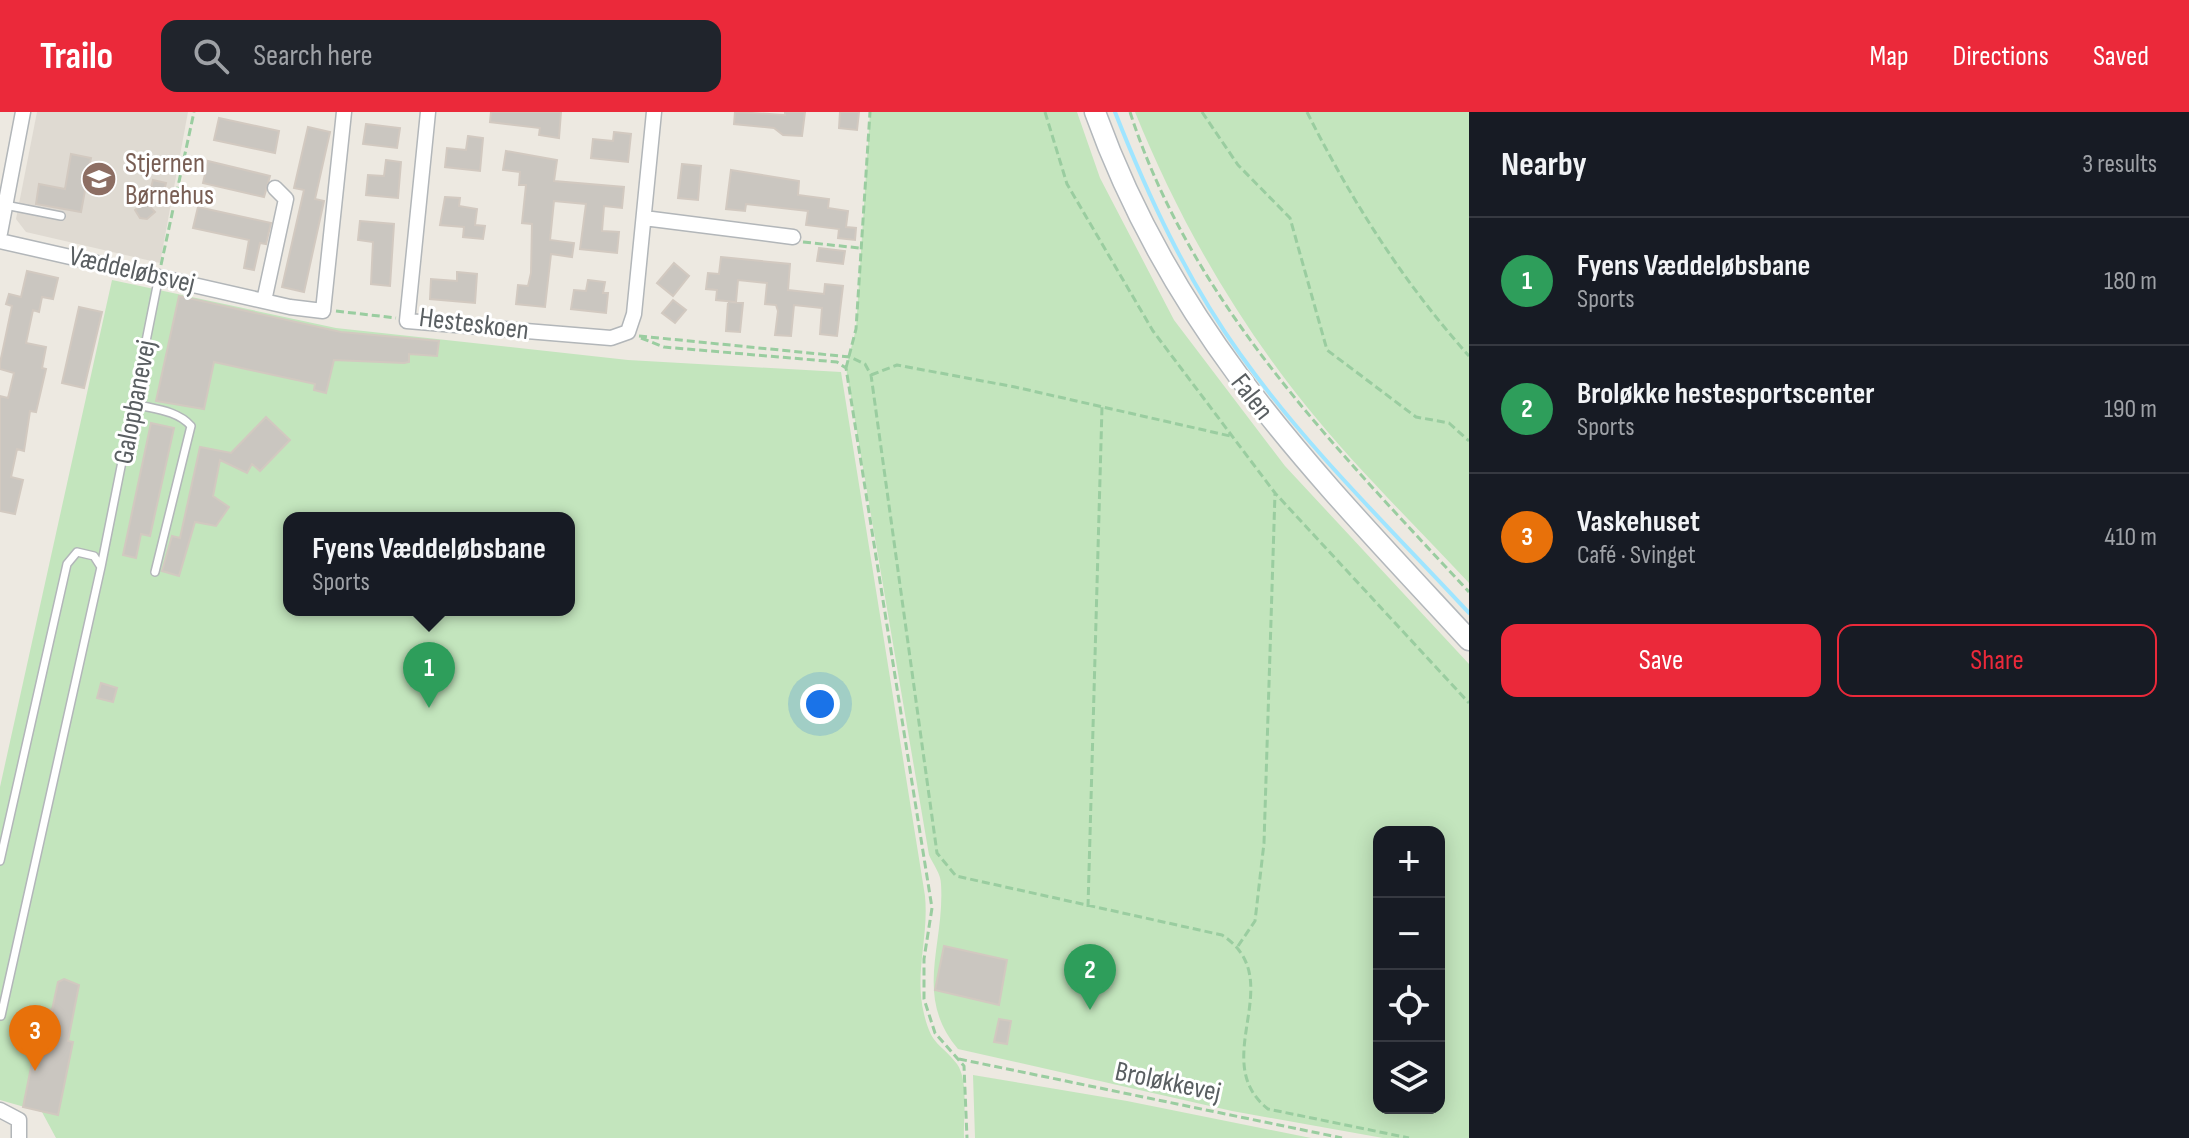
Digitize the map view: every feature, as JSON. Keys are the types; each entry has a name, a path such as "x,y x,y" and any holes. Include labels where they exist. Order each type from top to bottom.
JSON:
{"street":[{"path":"0,233 23,112"},
{"path":"323,311 344,112"},
{"name":"Hesteskoen","path":"428,112 407,321 611,338 628,332"},
{"path":"628,332 634,314 654,112"},
{"name":"Falen","path":"1095,112 1143,225 1182,296 1228,367 1285,440 1469,640"},
{"path":"264,301 286,199 275,188"},
{"path":"644,218 793,237"},
{"name":"Væddeløbsvej","path":"0,241 264,301 323,311"},
{"path":"0,1110 19,1120 19,1138"}],"lane":[{"path":"5,205 61,216"},
{"name":"Galopbanevej","path":"0,1019 111,528 159,276"},
{"path":"134,404 167,412 185,419 191,426 155,572"},
{"path":"0,861 67,564 77,552 94,556 101,567"}],"path":[{"path":"159,276 194,112"},
{"path":"870,112 856,329 846,368 932,908 924,959 924,999 935,1033 944,1048 959,1059 965,1072 967,1138"},
{"path":"1045,112 1067,184 1153,331 1275,493 1469,703"},
{"path":"1130,112 1172,212 1210,282 1256,351 1310,420 1469,592"},
{"path":"1202,112 1238,165 1290,218 1327,350 1416,417 1449,423 1469,441"},
{"path":"1307,112 1339,176 1395,264 1469,356"},
{"path":"793,237 800,241 859,248"},
{"path":"323,311 384,315 407,321"},
{"path":"628,332 654,340 850,357 865,364 871,375 937,853 956,876 1222,935 1238,946 1248,960 1251,976 1243,1072 1252,1096 1268,1109 1409,1138"},
{"path":"628,332 664,347 837,362 846,368"},
{"path":"871,375 897,365 1231,436"},
{"path":"1088,907 1102,407"},
{"path":"1238,946 1255,921 1264,843 1275,493"},
{"name":"Broløkkevej","path":"959,1059 1342,1138"}],"shaded area":[{"name":"Stjernen Børnehus","path":"37,112 188,112 160,263 26,232 16,219"}],"green space":[{"path":"870,112 1077,112 1100,178 1174,320 1285,466 1469,664 1469,1138 1383,1138 1232,1111 958,1049 937,1009 934,970 941,880 929,855 846,368 856,329"},
{"path":"1135,112 1469,112 1469,583 1326,430 1256,338 1189,228"},
{"path":"112,280 336,328 628,360 841,372 925,896 921,999 930,1033 961,1071 964,1138 56,1138 42,1112 0,1100 0,787"},
{"path":"973,1075 1127,1101 1311,1138 975,1138"}],"building":[{"path":"491,112 561,112 559,138 539,135 540,128 490,122"},
{"path":"735,112 785,115 785,112 805,112 802,136 783,135 774,128 734,124"},
{"path":"840,112 859,112 857,130 839,128"},
{"path":"219,118 279,131 275,153 214,140"},
{"path":"366,124 400,128 397,148 363,144"},
{"path":"308,127 330,132 315,199 324,201 304,292 282,287 304,190 294,188"},
{"path":"614,132 631,134 628,162 591,158 593,139 613,141"},
{"path":"468,136 483,138 480,171 445,167 447,148 466,150"},
{"path":"506,151 557,160 554,181 624,187 622,208 604,206 602,231 619,232 617,253 580,249 586,204 554,201 550,240 574,243 572,257 551,254 545,307 516,304 518,285 528,286 531,273 532,224 522,223 526,185 519,185 520,172 503,170"},
{"path":"71,154 91,158 81,212 36,204 39,184 65,189"},
{"path":"386,160 401,162 398,198 366,195 368,175 384,176"},
{"path":"208,161 270,176 264,197 203,183"},
{"path":"682,164 701,166 698,200 678,198"},
{"path":"731,170 799,181 798,195 829,199 828,208 848,211 846,227 856,228 855,240 838,238 839,229 806,225 808,211 746,204 745,211 726,209"},
{"path":"153,180 166,183 163,195 150,192"},
{"path":"445,197 460,198 459,206 477,209 475,225 485,226 483,239 463,237 464,227 440,225"},
{"path":"145,202 155,212 147,219 140,218 135,210"},
{"path":"198,207 271,223 266,244 260,243 254,270 244,268 249,240 193,228"},
{"path":"360,221 394,224 390,286 371,284 373,242 358,240"},
{"path":"819,248 845,251 843,264 817,261"},
{"path":"721,257 790,264 788,290 824,294 825,284 843,286 837,336 820,334 822,308 794,305 791,336 775,335 778,311 776,305 765,304 767,283 738,280 736,302 716,300 717,290 706,289 708,273 719,274"},
{"path":"674,263 689,276 673,296 657,283"},
{"path":"27,271 58,278 53,299 42,297 39,312 33,310 26,343 46,347 42,368 46,369 36,412 30,411 24,451 17,449 11,477 23,480 15,514 0,511 0,396 8,398 14,373 0,369 0,363 12,306 6,304 9,294 21,297"},
{"path":"457,272 477,274 475,303 430,299 431,279 457,281"},
{"path":"588,280 605,282 603,293 608,293 606,313 571,309 574,290 586,291"},
{"path":"179,296 341,332 439,341 437,356 409,354 409,362 404,363 334,360 326,393 314,390 315,384 214,362 204,409 156,401"},
{"path":"673,300 686,310 675,323 662,313"},
{"path":"728,302 743,303 740,332 726,331"},
{"path":"79,307 102,312 84,388 62,383"},
{"path":"266,417 290,440 260,471 252,464 247,473 220,460 213,496 229,507 216,526 195,522 179,576 162,571 172,536 180,538 200,447 231,453"},
{"path":"151,423 174,428 150,536 141,534 136,558 123,555"},
{"path":"101,683 117,688 113,702 97,698"},
{"path":"944,946 1007,960 999,1005 935,990"},
{"path":"64,979 79,985 68,1041 73,1042 58,1115 23,1107 43,1008 52,1010 58,982"},
{"path":"999,1019 1011,1021 1007,1044 994,1042"}],"waterway":[{"path":"1115,112 1170,237 1203,297 1240,354 1321,455 1469,613"}],"place":[{"name":"Stjernen Børnehus","path":"99,179"},
{"name":"Fyens Væddeløbsbane","path":"429,708"},
{"name":"Broløkke hestesportscenter","path":"1090,1010"},
{"name":"Vaskehuset","path":"35,1071"}]}
